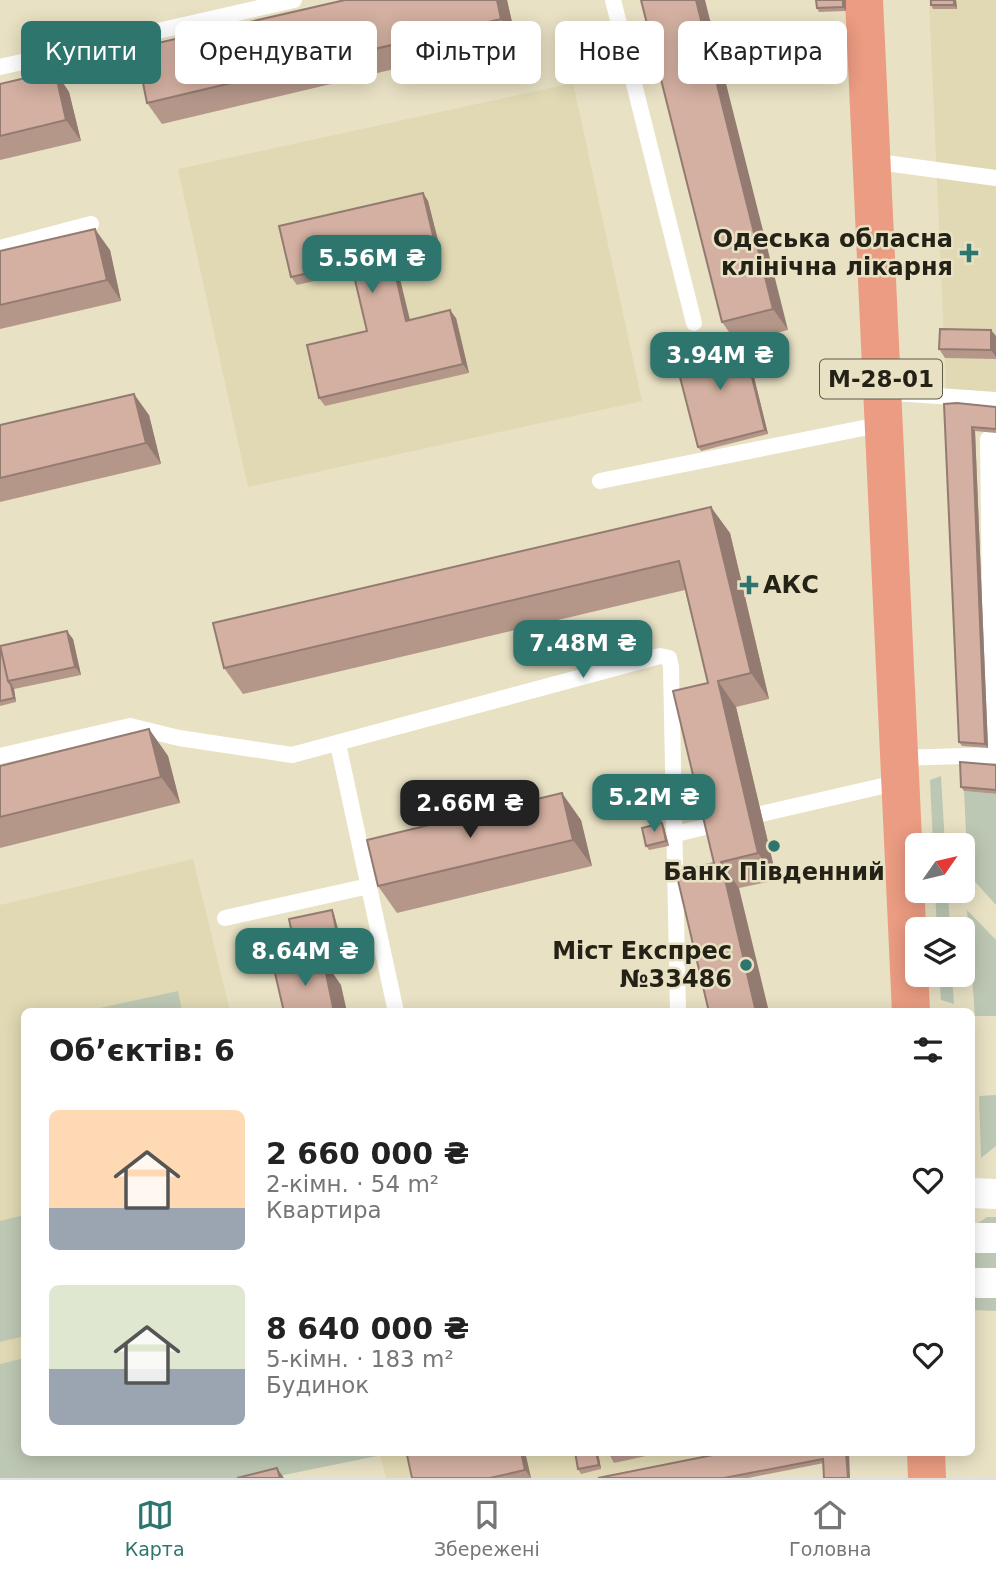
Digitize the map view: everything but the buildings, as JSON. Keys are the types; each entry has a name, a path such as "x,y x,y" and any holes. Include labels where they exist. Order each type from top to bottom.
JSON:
{"highway":[{"name":"М-28-01","path":"864,0 911,1008"},
{"path":"926,1456 927,1478"}],"street":[{"path":"975,1193 996,1194"}],"lane":[{"path":"0,67 295,0"},
{"path":"613,0 694,323"},
{"path":"871,161 996,178"},
{"path":"0,248 91,224"},
{"path":"600,481 882,408 996,400"},
{"path":"761,814 900,770 994,755 988,439 996,440"},
{"path":"0,756 130,726 178,738 292,755 660,656 669,658 676,834 678,1008"},
{"path":"338,744 395,1008"},
{"path":"676,834 717,824"},
{"path":"225,918 369,886"}],"shaded area":[{"name":"Одеська обласна клінічна лікарня","path":"929,0 996,0 996,411 947,408"},
{"path":"573,84 642,401 248,487 178,169"},
{"path":"193,859 229,1008 21,1008 21,1359 0,1364 0,905"},
{"path":"380,1456 736,1456 622,1478 386,1478"}],"green space":[{"path":"941,776 944,833 932,833 930,780"},
{"path":"964,791 996,794 996,905 975,882 975,833 966,833"},
{"path":"936,903 949,903 949,917 936,917"},
{"path":"975,918 996,940 996,1016 975,1016 973,987 975,987"},
{"path":"940,987 953,987 954,1004 941,1000"},
{"path":"178,991 181,1008 100,1008"},
{"path":"996,1095 996,1146 981,1158 979,1096"},
{"path":"21,1216 21,1337 0,1342 0,1221"},
{"path":"987,1217 996,1217 996,1311 975,1310 975,1225"},
{"path":"21,1359 21,1456 377,1456 269,1478 0,1478 0,1364"}],"place":[{"name":"Одеська обласна клінічна лікарня","path":"969,253"},
{"name":"АКС","path":"749,585"},
{"name":"Банк Південний","path":"774,846"},
{"name":"Міст Експрес №33486","path":"746,965"}]}
